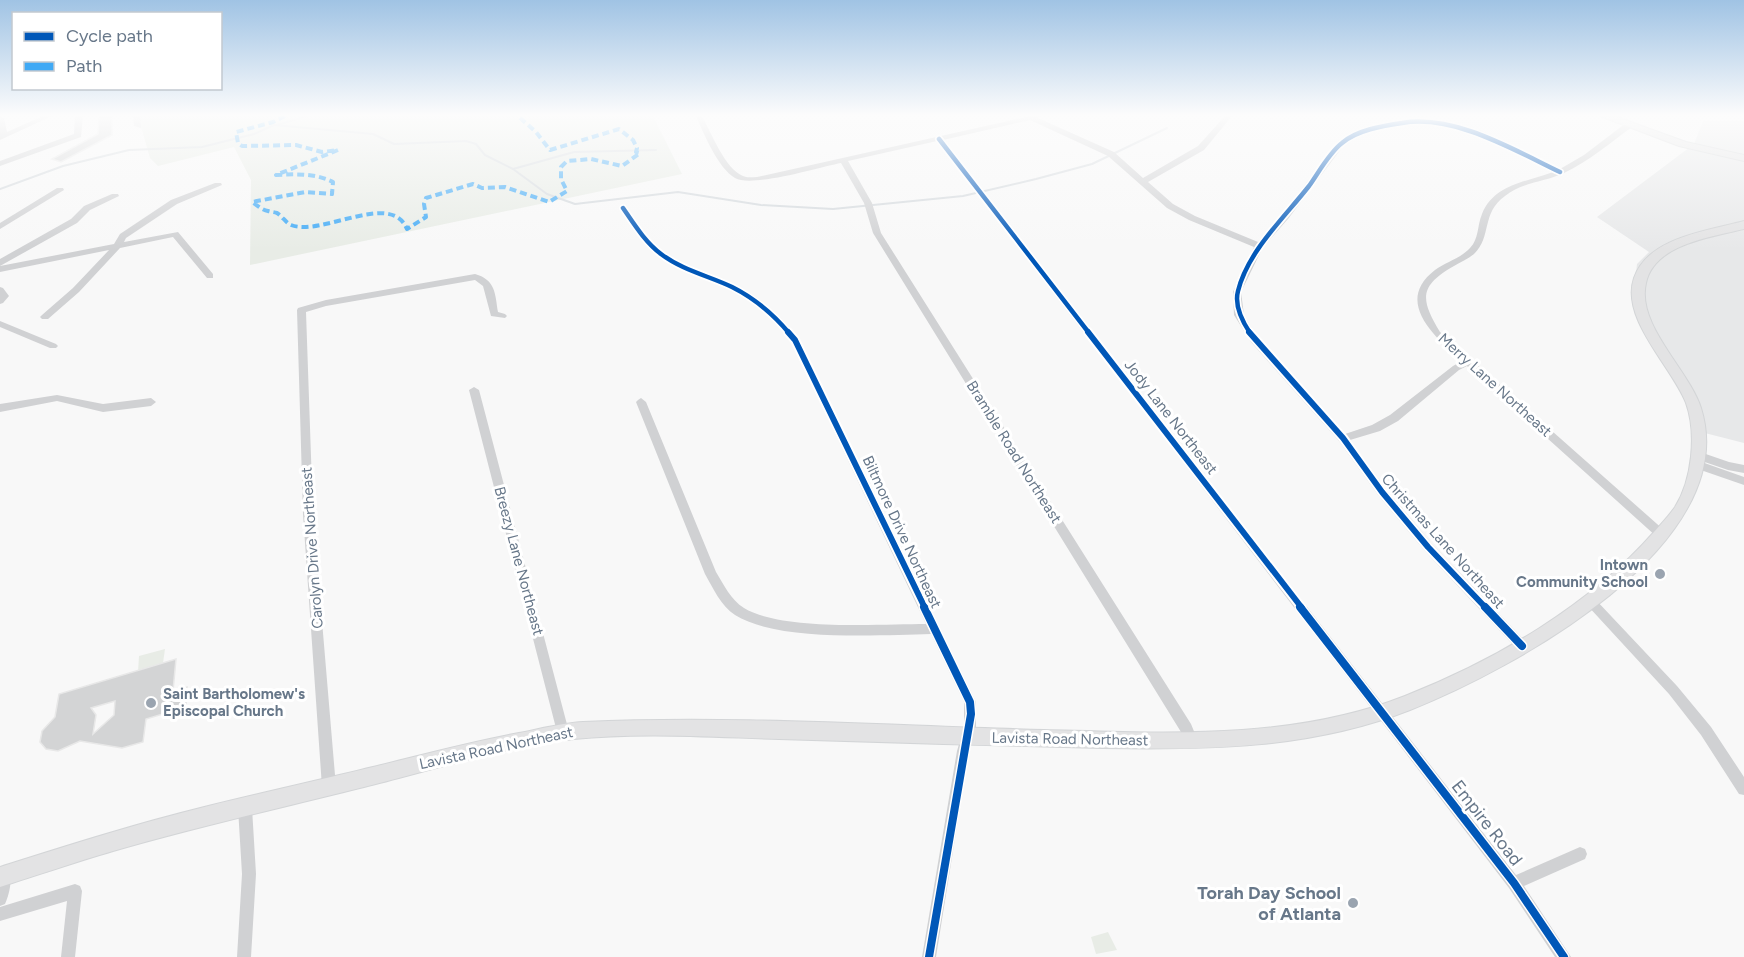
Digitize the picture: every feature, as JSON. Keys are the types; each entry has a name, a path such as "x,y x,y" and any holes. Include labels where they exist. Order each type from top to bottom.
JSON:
{"main road":[{"name":"Lavista Road Northeast","path":"2,876 89,848 485,748 563,732 643,728 1192,741 1284,735 1353,721 1382,712 1463,678 1522,646 1591,602 1642,559 1682,510 1691,489 1697,459 1698,427 1693,405 1681,380 1641,314 1637,285 1645,267 1660,253 1678,245 1744,225"}],"street":[{"path":"724,161 732,172 742,179 757,179 840,161"},
{"name":"Bramble Road Northeast","path":"843,161 860,184 872,209 877,233 1192,741"},
{"name":"Jody Lane Northeast","path":"956,161 1382,712"},
{"path":"1120,161 1170,206 1192,218 1259,246"},
{"path":"1143,182 1179,161"},
{"name":"Christmas Lane Northeast","path":"1328,161 1286,218 1259,246 1237,292 1239,315 1254,340 1343,438 1382,492 1428,547 1522,646"},
{"name":"Christmas Lane Northeast","path":"1536,161 1560,172"},
{"name":"Merry Lane Northeast","path":"1580,161 1560,172 1502,193 1487,208 1482,220 1480,240 1473,251 1433,273 1422,289 1422,304 1427,319 1437,334 1661,534"},
{"path":"45,317 76,290 116,247 123,236 159,210 218,185"},
{"path":"0,227 60,190"},
{"path":"0,263 74,221 87,208 115,196"},
{"name":"Biltmore Drive Northeast","path":"624,208 639,233 661,254 684,268 731,287 757,302 784,326 795,340 970,702 972,714 963,752 929,957"},
{"path":"0,269 175,234 210,276"},
{"name":"Carolyn Drive Northeast","path":"329,787 308,514 301,310 326,303 475,277 482,278 488,283 494,314 502,316"},
{"path":"0,290 5,296 0,301"},
{"path":"0,324 53,346"},
{"path":"1343,438 1376,428 1394,418 1456,368 1468,362"},
{"name":"Breezy Lane Northeast","path":"474,390 563,732"},
{"path":"0,408 57,398 103,408 151,402"},
{"path":"641,402 711,574 726,599 740,612 759,621 802,628 934,629"},
{"path":"1697,459 1744,469"},
{"path":"1697,459 1744,481"},
{"path":"1591,602 1673,690 1706,731 1744,789"},
{"name":"Empire Road","path":"1382,712 1514,883 1564,957"},
{"path":"244,957 249,874 245,808"},
{"path":"1514,883 1580,854"},
{"path":"0,898 2,876"},
{"path":"0,914 75,891 68,957"}],"shaded area":[{"path":"153,161 179,161 158,166"},
{"path":"241,161 675,161 682,174 250,265 251,180"},
{"path":"1672,161 1744,161 1744,443 1697,431 1683,381 1663,356 1634,290 1637,264 1649,252 1597,217"},
{"path":"165,649 163,663 156,665 155,671 138,672 139,656"},
{"path":"1108,932 1117,950 1096,954 1091,937"}],"building":[{"name":"Saint Bartholomew's Episcopal Church","path":"176,659 173,691 187,687 186,707 146,719 143,742 122,748 80,741 58,751 46,749 40,742 42,731 55,717 59,694","holes":["115,701 114,715 93,734 96,715 91,708"]}],"waterway":[{"path":"0,189 63,166 85,161"},
{"path":"496,161 513,169"},
{"path":"513,169 543,161"},
{"path":"513,169 547,194 575,204 678,192 761,205 833,209 963,196 1036,179 1099,161"}],"marked path":[{"path":"312,161 276,175 304,174 326,179 333,182 332,194 305,192 252,202 266,211 277,213 291,225 307,226 381,213 395,214 403,219 407,229 426,217 424,204 426,198 473,184 482,188 505,187 549,202 567,191 561,179 561,167 567,161 571,161"},
{"path":"598,161 622,166 629,161"}],"cycle path":[{"path":"956,161 1514,883 1564,957"},
{"path":"1328,161 1285,217 1259,246 1237,292 1239,315 1254,340 1343,438 1382,492 1428,547 1522,646"},
{"path":"1536,161 1560,172"},
{"path":"623,208 645,238 661,254 678,264 732,287 750,298 782,324 795,340 970,702 970,727 963,751 929,957"}],"place":[{"name":"Intown Community School","path":"1660,574"},
{"name":"Saint Bartholomew's Episcopal Church","path":"151,703"},
{"name":"Torah Day School of Atlanta","path":"1353,903"}]}
